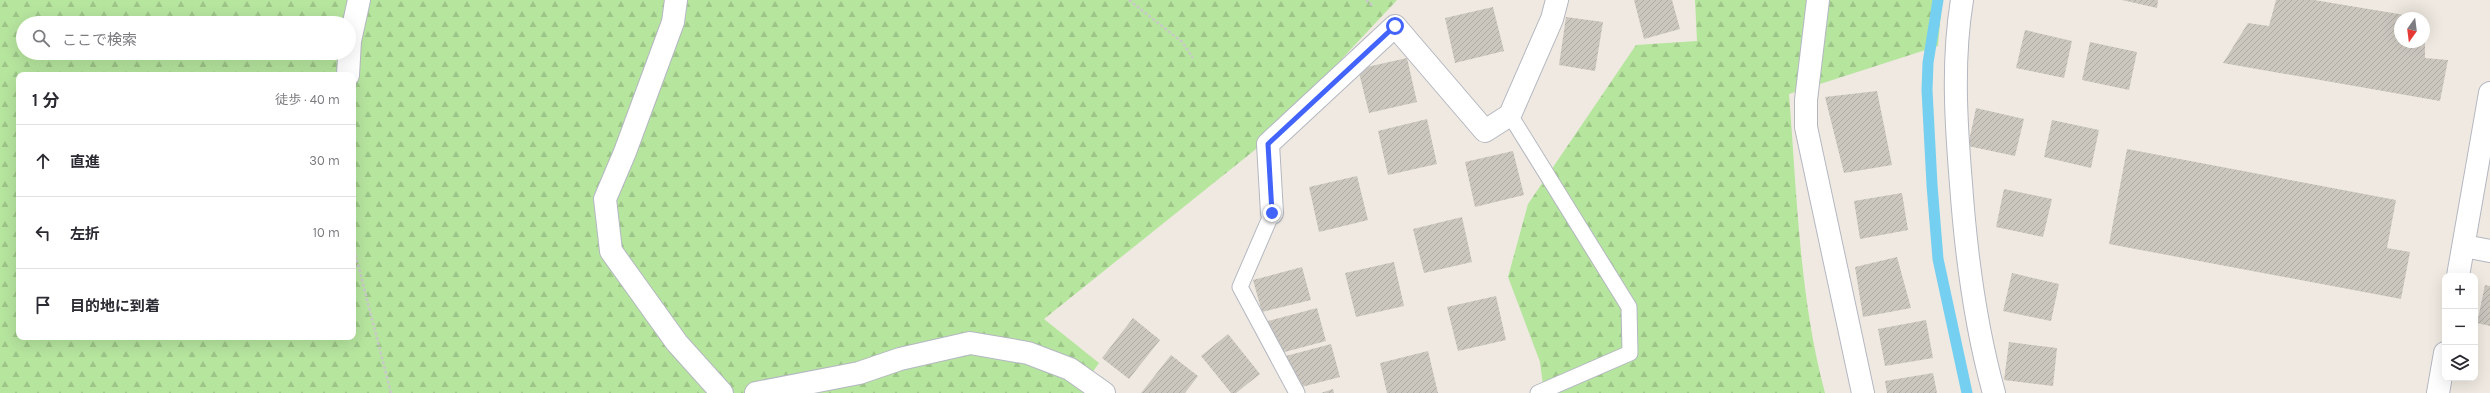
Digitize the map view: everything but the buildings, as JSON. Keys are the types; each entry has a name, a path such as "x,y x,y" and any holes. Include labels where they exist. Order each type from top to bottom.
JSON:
{"street":[{"path":"355,16 359,0"},
{"path":"676,0 673,22 625,152 605,199 611,251 677,343 722,393"},
{"path":"1272,213 1268,144 1395,26 1485,131 1510,115 1552,19 1557,0"},
{"path":"1818,0 1806,100 1806,127 1863,393"},
{"path":"1962,0 1958,25 1955,81 1958,157 1966,257 1994,393"},
{"path":"348,72 349,60"},
{"path":"2459,273 2490,93"},
{"path":"2464,246 2490,250"},
{"path":"756,393 859,373 900,359 970,343 1028,353 1070,369 1104,393"},
{"path":"2438,393 2442,370"}],"lane":[{"path":"1510,115 1629,307 1630,353 1538,393"},
{"path":"1272,213 1240,287 1297,393"}],"path":[{"path":"1128,0 1182,42 1193,58"},
{"path":"356,257 391,393"}],"green space":[{"path":"0,0 1397,0 1261,145 1044,319 1099,363 1087,380 1092,393 0,393"},
{"path":"1695,0 1942,0 1938,46 1789,94 1804,282 1816,356 1825,393 1544,393 1540,362 1508,277 1528,204 1636,45 1697,41"}],"waterway":[{"path":"1938,0 1928,63 1927,90 1932,185 1938,259 1967,393"}],"route":[{"path":"1272,213 1268,144 1395,26"}]}
